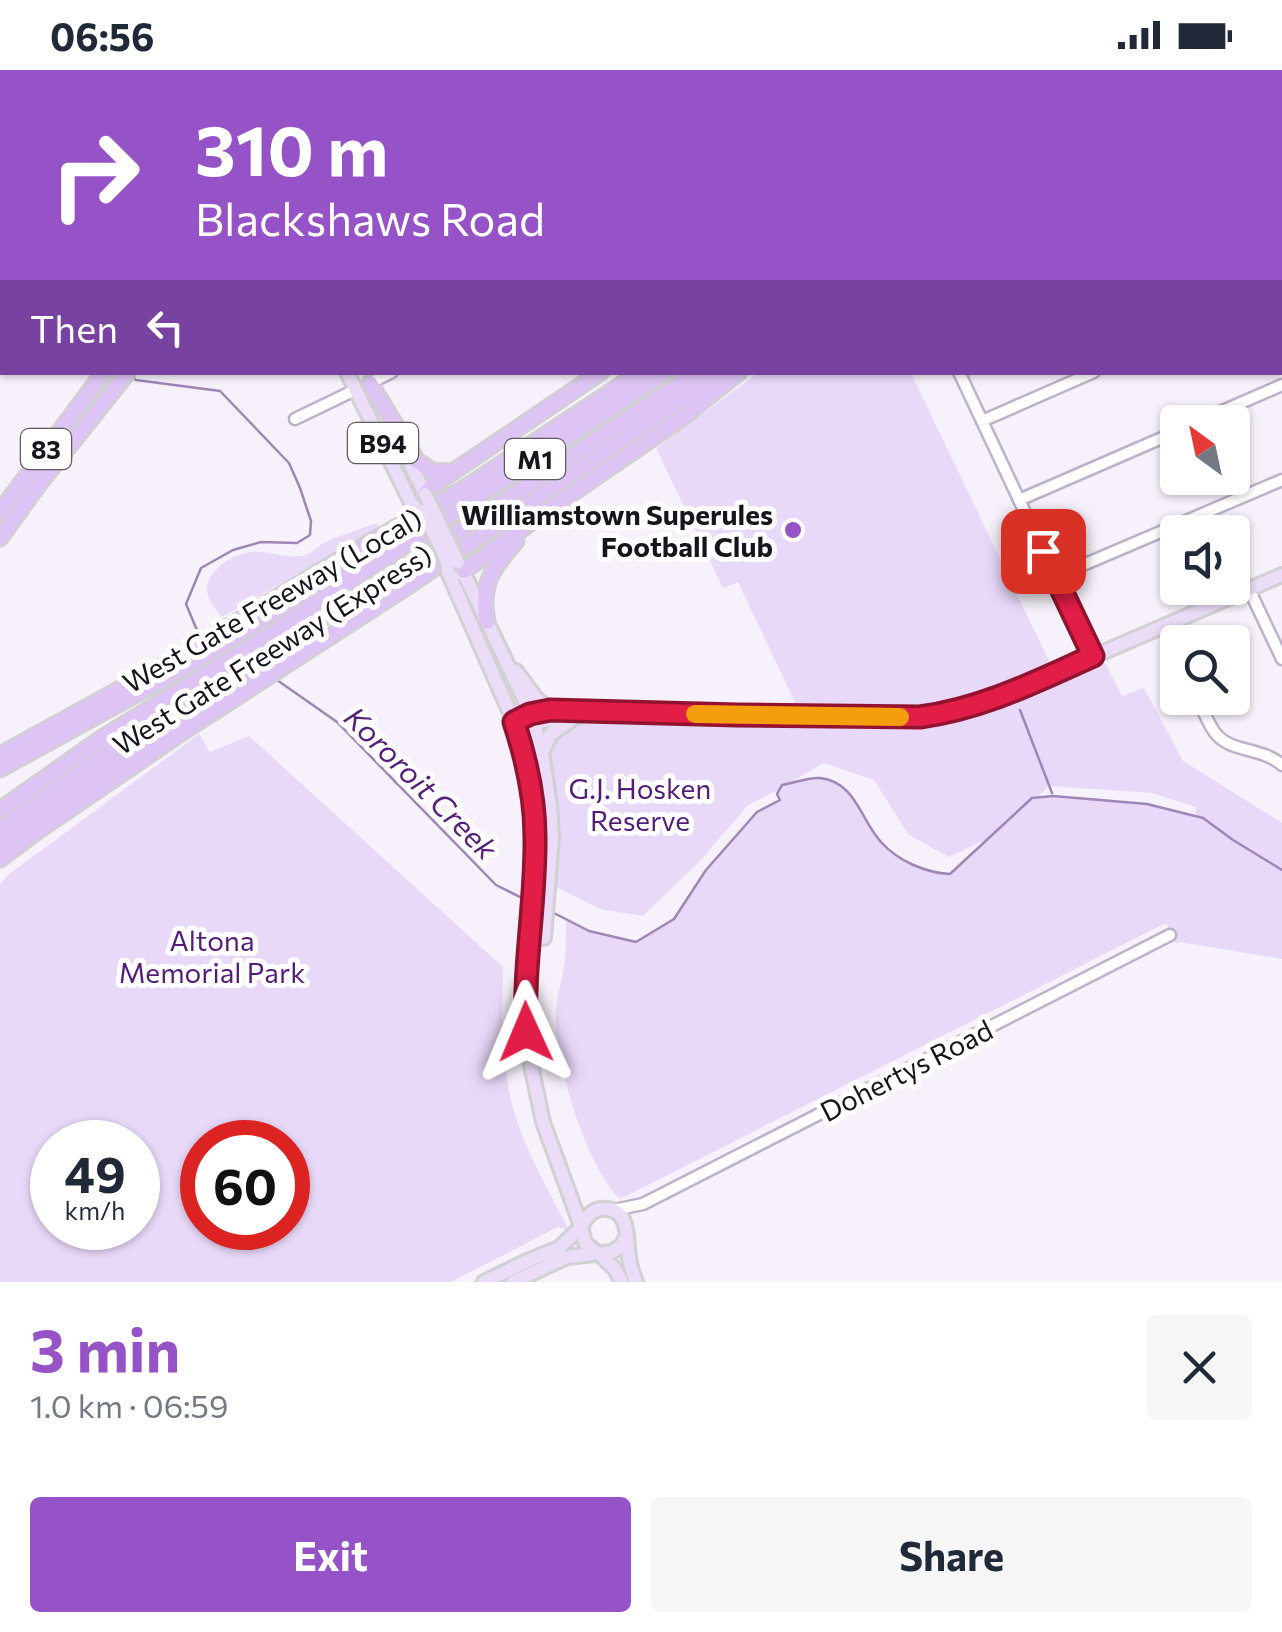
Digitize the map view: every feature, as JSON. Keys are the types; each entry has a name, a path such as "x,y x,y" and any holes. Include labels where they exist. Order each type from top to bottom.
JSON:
{"highway":[{"name":"83","path":"0,512 102,375"},
{"name":"83","path":"0,538 126,375"},
{"path":"426,494 430,487 598,375"},
{"name":"West Gate Freeway (Local)","path":"0,754 184,661 391,540 636,375"},
{"name":"West Gate Freeway (Express)","path":"0,810 102,738 266,637 660,375"},
{"name":"West Gate Freeway (Express)","path":"0,829 115,747 231,689 288,652 459,531 693,375"},
{"name":"West Gate Freeway (Local)","path":"184,731 231,689 288,652 412,584 717,375"},
{"path":"457,568 683,418 735,375"},
{"path":"368,378 417,460 432,470 454,472"},
{"path":"488,622 484,594 488,578 514,542 545,512"},
{"path":"0,769 184,661"},
{"path":"0,842 231,689"},
{"path":"0,842 184,731"},
{"name":"M1","path":"0,859 184,731"},
{"path":"0,798 102,738"}],"main road":[{"name":"B94","path":"348,375 420,513 441,564 457,568 488,622 532,718 550,804 550,878 544,938"},
{"name":"B94","path":"368,378 426,494 514,722 533,808 535,869 525,1007 529,1056 543,1122 581,1227"},
{"path":"355,390 368,378"},
{"path":"420,513 426,494"},
{"path":"1250,589 1282,575"},
{"path":"1166,625 1212,605"},
{"path":"532,718 550,710 920,717 946,714 988,702 1160,628"},
{"path":"506,661 550,710"},
{"path":"514,722 605,712"},
{"path":"542,752 551,734 576,717"},
{"path":"484,1282 560,1248 594,1212 612,1210 624,1220 636,1282"},
{"path":"581,1227 585,1243 615,1269 622,1282"},
{"path":"513,1282 560,1260 617,1250 627,1231"}],"street":[{"path":"959,375 1093,656"},
{"path":"982,421 1087,375"},
{"path":"1236,405 1282,385"},
{"path":"295,419 355,390"},
{"path":"1019,500 1160,439"},
{"path":"1055,576 1282,480"},
{"path":"1250,591 1282,659"},
{"path":"1205,715 1220,738 1264,753 1282,764"},
{"name":"Dohertys Road","path":"612,1210 643,1204 1170,935"},
{"path":"627,1231 631,1216 643,1204"}],"green space":[{"path":"755,375 912,375 1051,665 938,711 798,709 738,582 723,588 656,448"},
{"path":"377,523 379,528 222,617 209,597 211,576 237,556 258,552 305,555 325,542"},
{"name":"G.J. Hosken Reserve","path":"1105,663 1122,696 1144,688 1183,761 1282,823 1282,959 1176,944 1166,923 620,1199 584,1138 560,1055 556,1011 566,919 589,931 637,942 673,919 706,870 757,812 779,800 780,789 748,805 699,862 643,916 600,909 556,887 557,809 551,753 557,738 578,726 609,719 929,724 1012,702","holes":["824,763 874,780 909,835 949,857 985,840 950,874 913,865 881,842 841,786 819,778 789,783","1048,786 1152,793 1196,807 1195,819 1147,804 1037,798"]},
{"name":"Altona Memorial Park","path":"199,734 210,752 249,736 503,967 502,1017 511,1100 529,1151 569,1230 558,1227 451,1282 0,1282 0,884"}],"waterway":[{"name":"Kororoit Creek","path":"132,377 220,391 289,463 311,521 310,535 297,543 261,542 233,550 201,568 186,604 196,628 203,634"},
{"name":"Kororoit Creek","path":"277,680 337,722 496,885 524,899"},
{"path":"1020,710 1052,793"},
{"name":"Kororoit Creek","path":"550,911 589,931 636,942 674,919 706,870 757,812 780,800 777,794 782,785 816,778 842,786 881,842 896,855 941,873 950,874 1032,798 1053,796 1147,804 1203,818 1282,870"}],"slow traffic":[{"path":"695,714 900,717"}],"place":[{"name":"Williamstown Superules Football Club","path":"793,530"}],"route":[{"path":"526,1032 535,834 514,722 550,710 920,717 976,706 1093,656 1043,551"}]}
